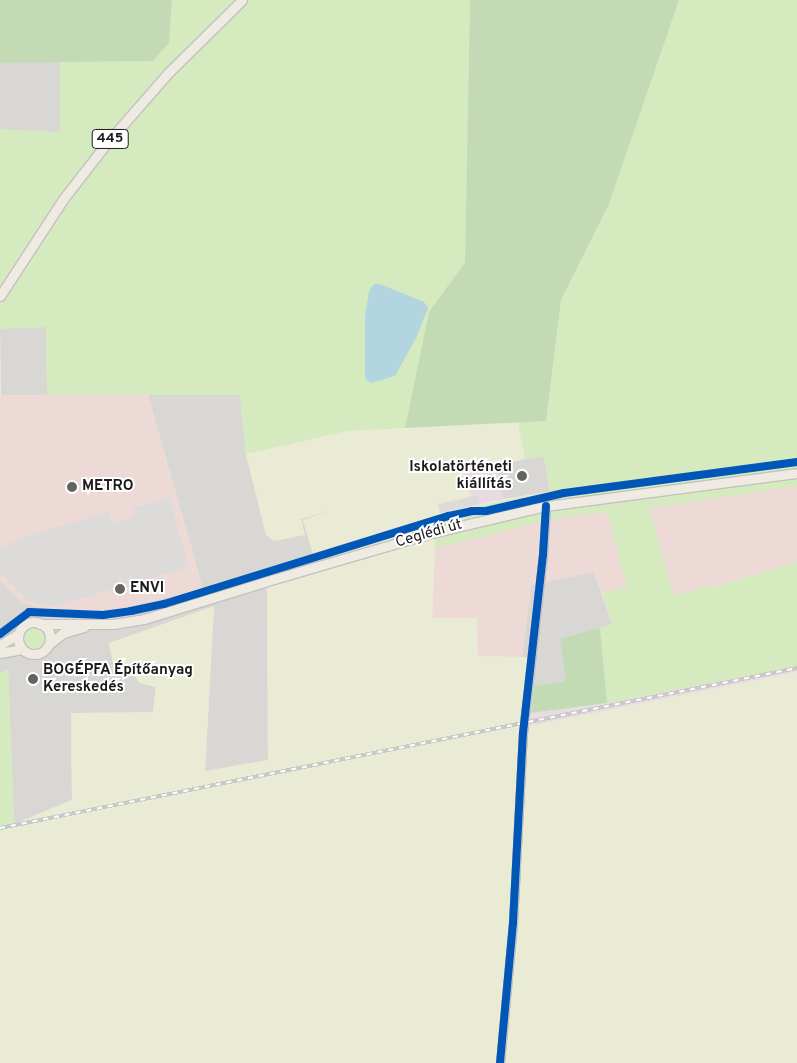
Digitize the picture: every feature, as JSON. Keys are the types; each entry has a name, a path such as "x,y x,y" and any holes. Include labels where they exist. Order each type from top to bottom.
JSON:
{"main road":[{"name":"445","path":"0,296 64,198 106,144 168,74 242,0"},
{"name":"Ceglédi út","path":"40,624 99,624 144,619 435,532 546,506 797,473"},
{"path":"0,645 18,634 26,625 40,624 48,632 49,644 39,653 27,652 22,649 0,653"},
{"name":"Ceglédi út","path":"49,644 63,633 99,624"},
{"path":"18,634 22,649"}],"street":[{"path":"500,1063 512,923 523,733 543,555 546,506"}],"shaded area":[{"path":"0,62 60,62 60,132 0,132"},
{"path":"46,327 47,395 1,396 0,328"},
{"path":"0,395 148,395 203,589 119,610 57,611 22,603 0,580"},
{"path":"148,395 240,395 246,454 266,534 305,535 301,519 339,507 349,544 267,569 268,760 205,772 214,607 133,674 140,683 156,686 153,713 71,713 72,800 14,824 8,670 0,673 0,580 22,603 57,611 92,611 203,589"},
{"path":"544,456 550,492 469,504 463,469"},
{"path":"495,464 504,498 435,516 425,483"},
{"path":"797,486 797,562 710,588 709,585 674,596 649,508"},
{"path":"478,495 480,504 440,513 438,504"},
{"path":"170,497 188,567 56,606 37,604 27,599 0,573 0,549 23,537 108,512 111,523 135,516 133,508"},
{"path":"607,512 627,587 602,593 594,572 531,585 522,657 478,656 432,618 435,548 556,518"},
{"path":"594,572 612,624 600,628 566,681 534,686 535,658 522,657 531,585"},
{"path":"797,666 797,672 529,726 531,713 607,703"}],"green space":[{"path":"0,0 172,0 169,43 153,61 0,63"},
{"path":"172,0 470,0 465,262 429,312 405,428 347,431 246,454 240,395 47,395 46,327 0,329 0,129 60,132 60,62 153,61 169,43"},
{"path":"470,0 679,0 609,204 561,300 546,421 405,428 429,312 465,262"},
{"path":"679,0 797,0 797,486 649,508 674,596 709,585 711,588 797,562 797,666 607,703 600,628 612,624 602,593 627,587 607,512 556,518 435,548 433,519 474,507 550,492 544,456 525,459 518,422 546,421 561,300 609,204"},
{"path":"518,422 525,459 465,474 474,507 433,519 435,548 432,618 477,618 478,656 535,658 529,726 797,672 797,1063 0,1063 0,827 14,824 72,800 71,713 153,712 156,687 140,683 133,674 115,674 109,643 214,606 205,771 268,760 267,569 313,555 303,520 329,511 301,519 305,535 274,541 266,535 246,454 347,431"},
{"path":"34,627 43,630 46,639 43,648 34,651 25,648 22,639 25,630"},
{"path":"600,628 607,703 531,713 534,686 566,681 560,639"},
{"path":"8,670 14,824 0,827 0,673"}],"water":[{"path":"374,284 380,284 424,302 428,308 417,336 395,376 371,383 365,378 365,316 369,291"}],"railway":[{"path":"0,828 797,668"}],"cycle path":[{"path":"0,634 29,612 103,615 164,604 449,516 472,511 486,511 564,493 797,462"},
{"path":"500,1063 513,923 523,733 543,555 546,506"}],"place":[{"name":"Iskolatörténeti kiállítás","path":"522,476"},
{"name":"METRO","path":"72,487"},
{"name":"ENVI","path":"120,589"},
{"name":"BOGÉPFA Építőanyag Kereskedés","path":"33,679"}]}
